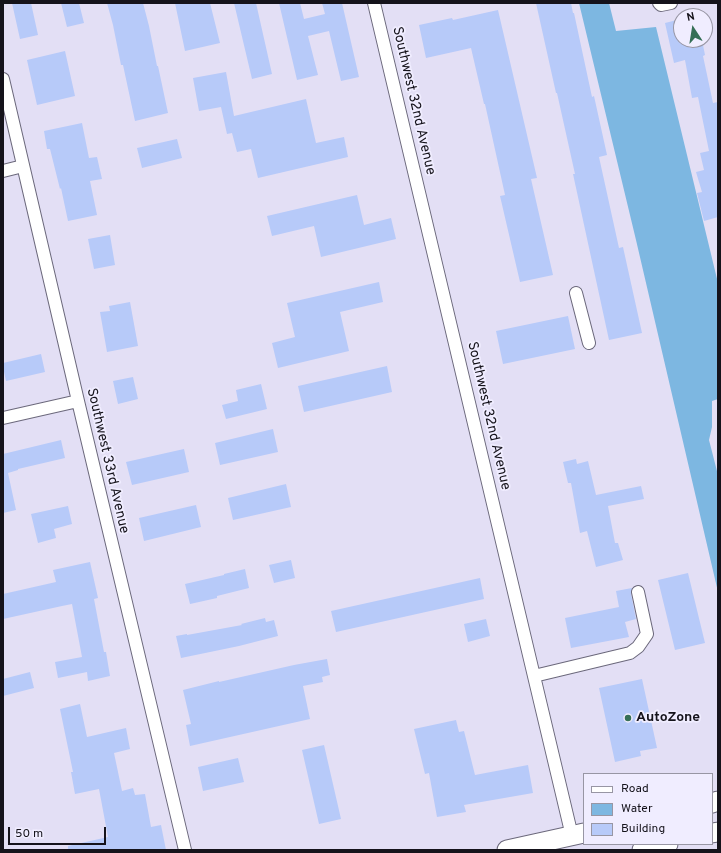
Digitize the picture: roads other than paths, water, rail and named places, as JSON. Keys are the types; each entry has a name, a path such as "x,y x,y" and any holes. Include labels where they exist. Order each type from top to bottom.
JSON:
{"main road":[{"path":"507,850 573,839"},
{"path":"642,850 664,845"}],"street":[{"name":"Southwest 32nd Avenue","path":"374,3 573,839"},
{"path":"659,3 661,5 671,3"},
{"name":"Southwest 33rd Avenue","path":"3,79 185,850"},
{"path":"3,171 23,166"},
{"path":"576,293 589,343"},
{"path":"3,418 78,401"},
{"path":"534,676 630,653 638,647 647,634 638,592"}],"water":[{"path":"579,3 609,3 616,31 656,27 718,283 718,399 712,401 712,427 709,440 718,475 718,592 636,240"}],"place":[{"name":"AutoZone","path":"628,718"}]}
